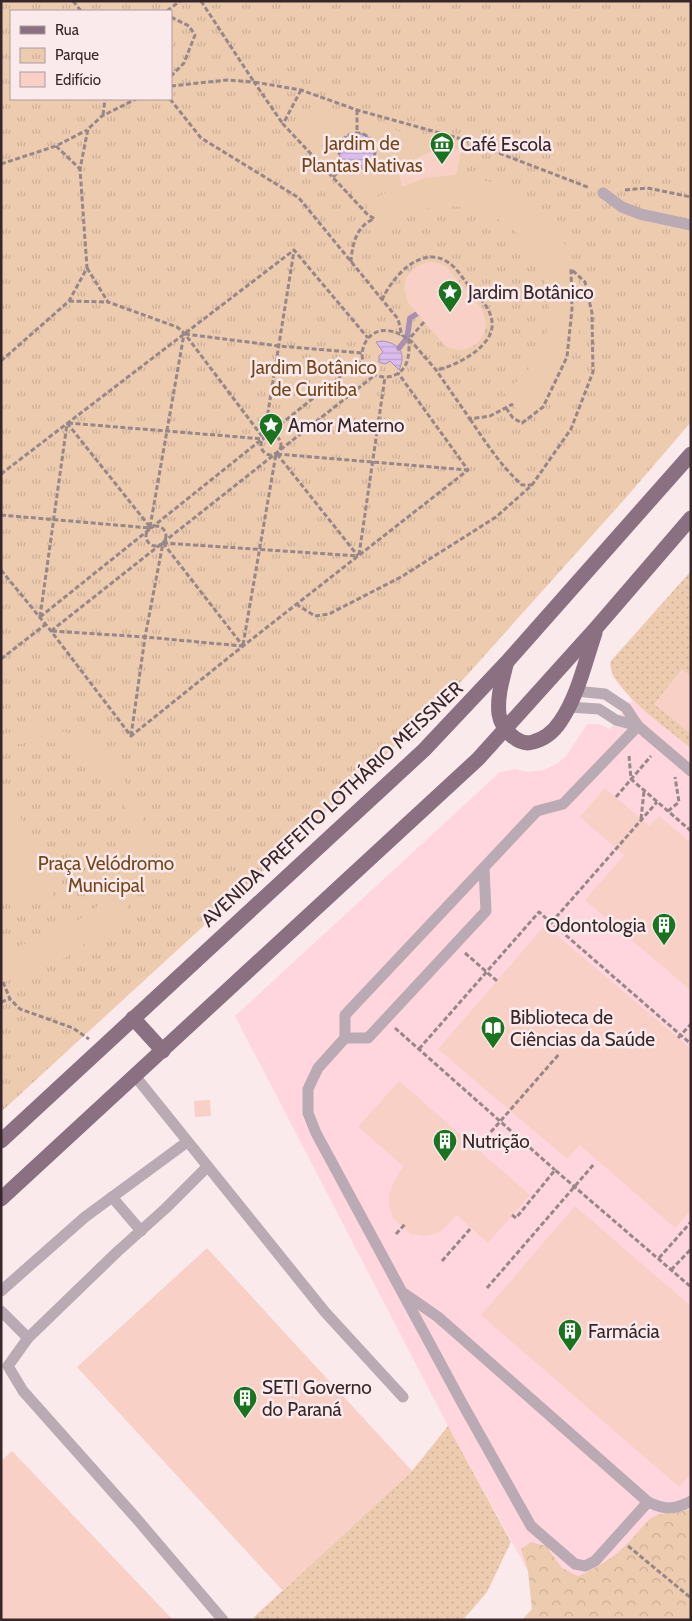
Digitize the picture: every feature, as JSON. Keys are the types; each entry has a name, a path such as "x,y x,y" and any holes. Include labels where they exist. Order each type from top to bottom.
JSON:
{"main road":[{"name":"AVENIDA PREFEITO LOTHÁRIO MEISSNER","path":"1,1141 424,750 506,663 691,454"},
{"path":"1,1200 454,782 505,730 598,627 691,518"},
{"path":"506,663 498,699 499,716 505,730 517,739 532,743 549,734 560,722 576,691 598,627"},
{"path":"133,1018 162,1051"}],"lane":[{"path":"603,193 622,207 640,214 691,225"},
{"path":"576,691 605,694 626,708 638,726 691,771"},
{"path":"568,707 599,709 616,720 638,726"},
{"path":"638,726 562,804 537,811 345,1015 345,1038 318,1068 308,1089 308,1113 316,1133 462,1403 531,1526 575,1564 585,1566 595,1561 648,1502"},
{"path":"345,1038 368,1038 486,911 484,868"},
{"path":"135,1076 325,1312 403,1396"},
{"path":"1,1291 85,1218 187,1142"},
{"path":"207,1167 28,1338 8,1366 23,1391 136,1518 223,1620"},
{"path":"112,1197 141,1231"},
{"path":"403,1293 438,1316 648,1502 662,1508 678,1508 691,1501"},
{"path":"1,1311 28,1338"}],"path":[{"path":"168,10 180,1"},
{"path":"201,1 283,124 368,215 375,219 365,222 359,231 351,252 351,262"},
{"path":"172,18 189,26 195,35 184,63 172,75"},
{"path":"172,86 227,80 254,82 301,90 357,110 465,140 603,193 647,188 691,197"},
{"path":"283,124 301,90"},
{"path":"102,116 105,100"},
{"path":"1,164 56,146 88,129 102,116 134,100"},
{"path":"171,100 201,138 299,198 398,319 402,336"},
{"path":"357,110 357,133"},
{"path":"88,129 80,169 87,268 108,302"},
{"path":"357,133 363,134 372,141 375,153 369,164 364,167 352,168 346,165 340,156 340,145 346,136 357,133"},
{"path":"56,146 80,169"},
{"path":"333,177 346,165"},
{"path":"1,474 294,250"},
{"path":"294,250 368,338"},
{"path":"294,250 262,450 267,454 468,470"},
{"path":"382,300 396,277 410,264 424,258 438,257 450,263 488,308 492,319 491,328 480,348 465,360 450,368 436,370"},
{"path":"1,361 69,301 87,268"},
{"path":"296,604 315,616 329,614 401,577 496,517 532,485 572,430 593,372 592,313 584,282 571,269 572,309 567,357 543,407 522,424 512,418 506,408"},
{"path":"69,301 108,302 177,327 264,438"},
{"path":"424,322 408,339 409,358 398,374 385,377 375,375 365,366 362,359 364,342 376,332 391,330 408,339 436,370 487,446 510,474 522,485 532,485"},
{"path":"184,334 279,346 362,353"},
{"path":"184,334 150,528 146,536 148,542 157,546 163,543 358,556"},
{"path":"40,617 362,359"},
{"path":"398,374 468,470"},
{"path":"51,631 375,375"},
{"path":"358,556 385,377"},
{"path":"470,419 490,416 513,404"},
{"path":"68,423 168,432 264,438 273,436 279,439 281,449 276,454 243,646"},
{"path":"40,617 68,423"},
{"path":"68,423 150,528"},
{"path":"276,454 358,556"},
{"path":"131,736 468,470"},
{"path":"1,515 150,528 156,526 164,531 166,537 163,543 145,637 131,736"},
{"path":"163,543 243,646"},
{"path":"1,570 46,624 131,736"},
{"path":"1,659 46,624"},
{"path":"51,631 243,646"},
{"path":"629,752 632,779 691,831"},
{"path":"616,797 653,754"},
{"path":"668,811 679,802 674,771"},
{"path":"642,819 644,790"},
{"path":"551,923 657,802"},
{"path":"419,1049 539,912 679,1036 691,1044"},
{"path":"455,945 497,981"},
{"path":"4,982 10,999 20,1010 73,1028 89,1040"},
{"path":"1,1002 10,999"},
{"path":"386,1019 555,1170 690,1285"},
{"path":"679,1036 691,1024"},
{"path":"476,1149 560,1053"},
{"path":"487,1288 594,1164"},
{"path":"512,1215 516,1218 555,1170"},
{"path":"659,1258 691,1222"},
{"path":"396,1234 405,1224"},
{"path":"442,1261 471,1228"},
{"path":"672,1270 691,1249"},
{"path":"618,1535 691,1598"}],"shaded area":[{"path":"357,133 370,138 375,151 370,164 357,169 344,164 339,151 344,138"},
{"path":"383,341 398,347 402,355 399,370 390,361 385,364 379,362 379,356 383,352 376,342"},
{"path":"691,571 691,1620 522,1620 532,1609 528,1571 448,1426 235,1016 500,772 515,769 528,772 544,770 558,763 567,755 587,724 599,724 610,729 632,700 613,677 611,661"}],"green space":[{"name":"Jardim Botânico de Curitiba","path":"1,1 691,1 691,422 451,693 259,875 1,1112"},
{"name":"Jardim de Plantas Nativas","path":"312,103 433,143 434,157 416,160 415,157 402,161 402,164 397,166 401,185 379,194 360,208 352,199 354,193 350,186 345,184 338,185 306,150 298,138"},
{"path":"456,175 504,187 529,202 549,221 564,243 575,268 581,295 581,322 575,349 555,387 523,416 504,393 521,378 535,360 542,346 549,318 548,292 540,266 526,244 508,226 485,213 459,207 423,210 405,217 383,231 366,205 380,195 425,178"},
{"path":"691,571 691,748 628,695 618,683 612,671 611,661"},
{"path":"32,725 73,735 95,749 110,762 133,795 141,814 146,833 148,853 146,872 134,898 112,925 68,956 1,983 1,953 70,925 95,909 105,899 119,879 127,858 130,836 128,815 121,795 109,776 92,760 72,748 55,743 27,743 1,748 1,735"},
{"path":"13,800 54,895 13,911 1,885 1,805"},
{"path":"448,1426 511,1542 487,1592 463,1620 254,1620 254,1617 412,1471"},
{"path":"691,1509 691,1620 522,1620 532,1609 528,1571 521,1549 531,1542 546,1546 562,1568 578,1576 611,1558 655,1516"}],"building":[{"name":"Café Escola","path":"437,149 462,149 456,175 425,178 402,187 397,167"},
{"path":"428,262 446,266 482,309 486,325 484,334 479,342 471,347 463,350 445,346 408,303 404,287 406,278 412,270"},
{"path":"682,669 691,676 691,734 654,704"},
{"name":"Odontologia","path":"605,788 649,826 659,816 691,843 691,991 585,900 624,855 580,817"},
{"path":"545,925 691,1049 691,1210 675,1228 580,1145 567,1159 438,1049"},
{"name":"Nutrição","path":"399,1081 530,1195 488,1243 457,1215 444,1229 435,1234 424,1236 411,1234 393,1218 389,1207 389,1195 403,1166 358,1127"},
{"path":"210,1100 211,1116 195,1117 194,1101"},
{"name":"Farmácia","path":"575,1206 691,1306 691,1474 679,1487 481,1315"},
{"name":"SETI Governo do Paraná","path":"207,1248 412,1471 283,1591 77,1367"},
{"path":"12,1451 173,1620 1,1620 1,1461"}],"waterway":[{"path":"399,348 407,338 410,318 422,309"}],"place":[{"name":"Café Escola","path":"442,165"},
{"name":"Jardim Botânico","path":"450,313"},
{"name":"Amor Materno","path":"271,446"},
{"name":"Odontologia","path":"664,946"},
{"name":"Biblioteca de Ciências da Saúde","path":"493,1049"},
{"name":"Nutrição","path":"445,1162"},
{"name":"Farmácia","path":"570,1352"},
{"name":"SETI Governo do Paraná","path":"245,1419"}],"park label":[{"name":"Praça Velódromo Municipal","path":"106,874"}]}
